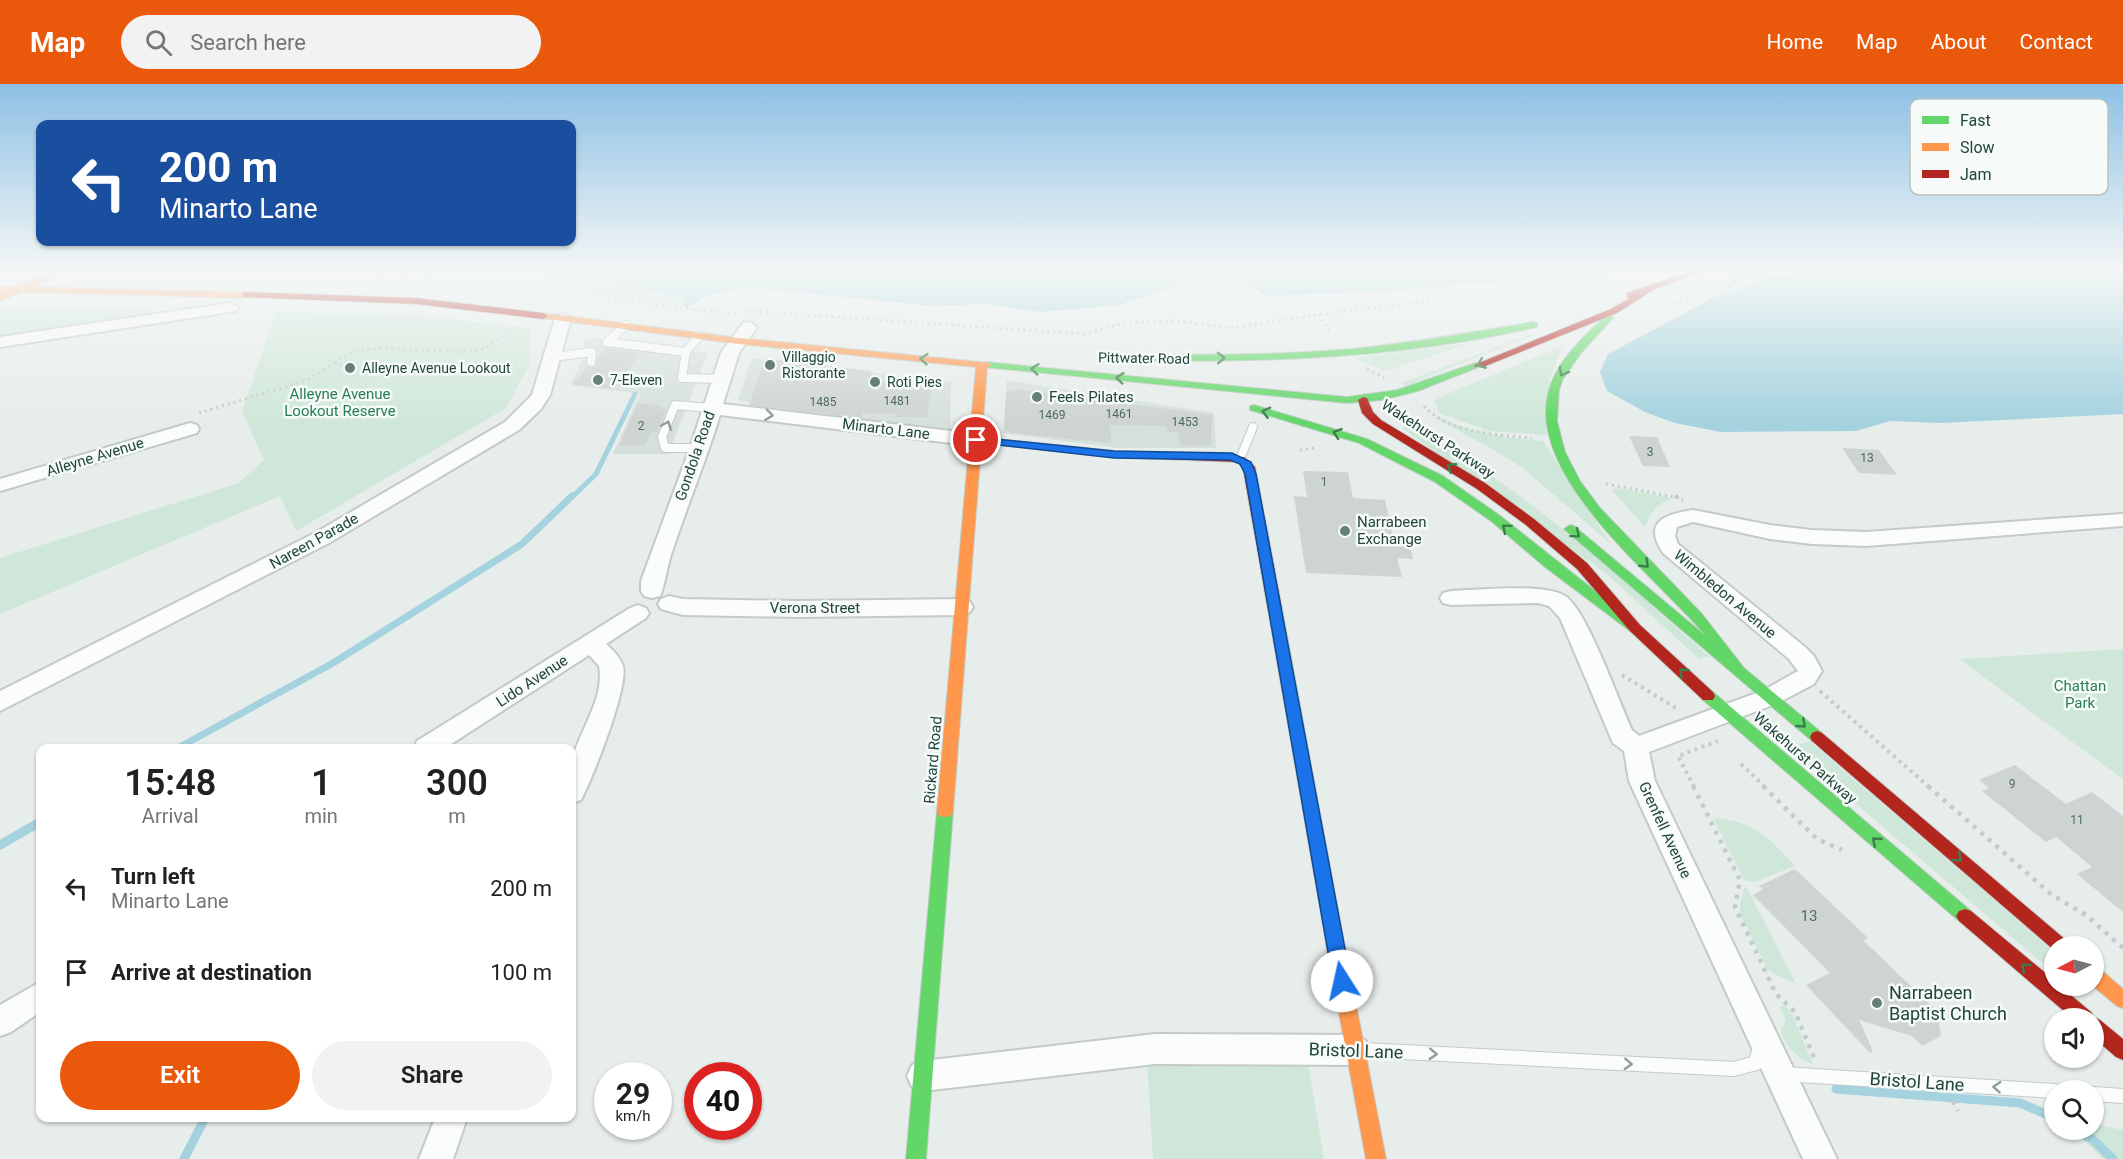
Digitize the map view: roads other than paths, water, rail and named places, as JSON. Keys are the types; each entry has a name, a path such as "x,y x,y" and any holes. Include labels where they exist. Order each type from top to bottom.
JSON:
{"main road":[{"name":"Pittwater Road","path":"649,322 699,336 751,332"},
{"name":"Pittwater Road","path":"728,324 751,332 982,364 1323,399 1363,400 1387,398 1415,390 1586,322"},
{"path":"1604,322 1574,355 1554,390 1551,406 1556,440 1568,469 1603,519 1716,636 1739,671"},
{"name":"Pittwater Road","path":"1213,371 1127,365 1094,358 1211,359 1305,355 1426,343 1538,324 1466,351"},
{"name":"Rickard Road","path":"916,1159 982,364"},
{"path":"1273,379 1363,400 1368,391 1379,384"},
{"path":"1151,382 1296,420 1363,441 1439,479 1495,518 1550,564 1635,628"},
{"name":"Wakehurst Parkway","path":"1363,400 1385,410"},
{"name":"Wakehurst Parkway","path":"1363,400 1368,413 1377,422 1481,486 1582,566 1635,628 1725,712 2073,1008"},
{"name":"Minarto Lane","path":"976,440 1114,454 1240,459"},
{"path":"1240,459 1245,462 1251,474 1354,1050 1376,1159"},
{"name":"Wakehurst Parkway","path":"1558,519 1770,696 2049,936"},
{"path":"2104,984 2123,1000"},
{"path":"2104,1035 2123,1051"}],"street":[{"path":"0,342 134,322"},
{"name":"Nareen Parade","path":"0,702 312,543 512,426 535,405 546,384 562,322"},
{"name":"Gondola Road","path":"660,597 652,581 700,448 711,408 730,353 751,332"},
{"name":"Minarto Lane","path":"711,408 976,440"},
{"name":"Alleyne Avenue","path":"0,485 190,429"},
{"name":"Wimbledon Avenue","path":"1636,747 1770,696 1806,678 1810,671 1806,662 1678,556 1665,540 1666,524 1672,519 1693,516 1801,536 1866,538 2123,520"},
{"path":"1451,598 1538,596 1557,601 1570,615 1622,736 1636,747"},
{"name":"Verona Street","path":"660,597 683,607 799,609 962,607"},
{"name":"Lido Avenue","path":"432,744 638,613 656,613 660,597"},
{"path":"576,782 607,699 612,676 609,662 590,644"},
{"name":"Grenfell Avenue","path":"1636,747 1642,781 1820,1159"},
{"path":"0,1022 36,999"},
{"name":"Bristol Lane","path":"923,1076 1155,1049 1354,1050"},
{"path":"436,1159 450,1122"}],"lane":[{"path":"607,342 622,322"},
{"path":"699,336 686,352 682,378 721,380"},
{"path":"591,362 592,352 602,341 686,352"},
{"path":"553,357 592,352"},
{"path":"700,448 665,448 662,437 675,405 711,408"},
{"path":"1240,459 1253,427"},
{"name":"Bristol Lane","path":"1354,1050 1734,1069 1756,1064 1761,1046 1758,1030"},
{"name":"Bristol Lane","path":"1780,1074 2044,1090"},
{"path":"2104,1095 2123,1096"}],"water":[{"path":"1668,322 2123,322 2123,414 1941,423 1890,421 1856,431 1721,432 1675,423 1645,412 1607,391 1600,372 1608,354"}],"waterway":[{"path":"571,498 596,474 635,394"},
{"path":"185,744 333,663 522,544 572,496"},
{"path":"0,845 36,824"},
{"path":"1836,1089 2020,1103 2044,1113"},
{"path":"184,1159 203,1122"},
{"path":"2093,1140 2113,1159"}],"place":[{"name":"Villaggio Ristorante","path":"770,365"},
{"name":"Alleyne Avenue Lookout","path":"350,368"},
{"name":"7-Eleven","path":"598,380"},
{"name":"Roti Pies","path":"875,382"},
{"name":"Feels Pilates","path":"1037,397"},
{"name":"Narrabeen Exchange","path":"1345,531"},
{"name":"Narrabeen Baptist Church","path":"1877,1003"}],"park label":[{"name":"Alleyne Avenue Lookout Reserve","path":"340,402"},
{"name":"Chattan Park","path":"2080,694"}]}
